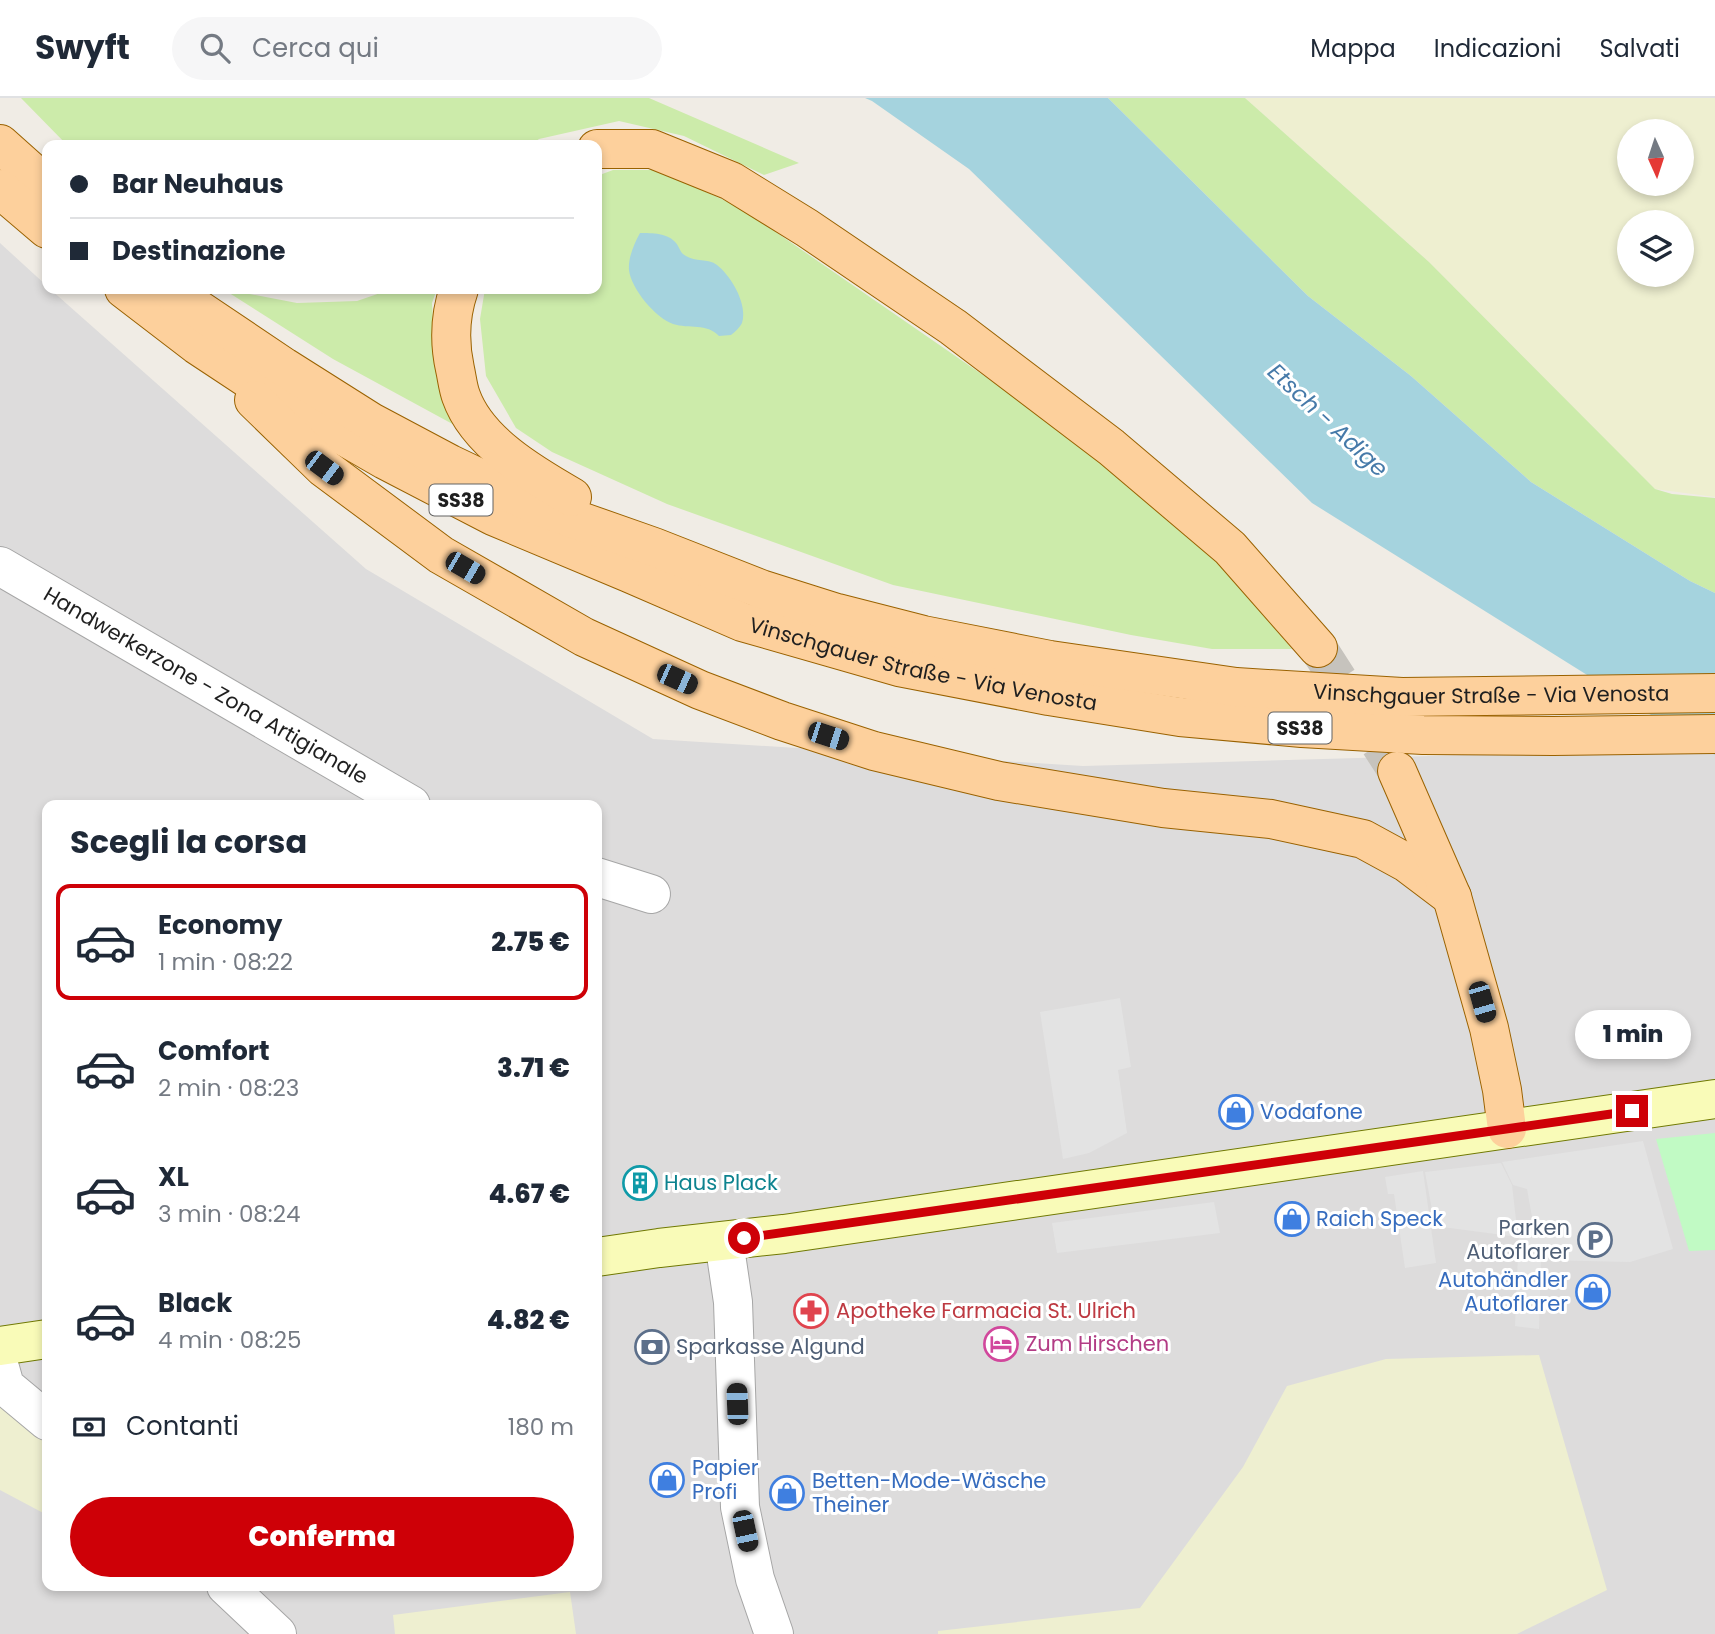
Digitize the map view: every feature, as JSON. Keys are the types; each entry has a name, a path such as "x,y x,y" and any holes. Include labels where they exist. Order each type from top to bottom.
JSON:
{"main road":[{"path":"0,133 42,163"},
{"path":"0,144 42,182"},
{"path":"602,149 652,149 731,181 807,228 953,327 1111,447 1230,548 1318,648"},
{"path":"0,189 42,225"},
{"name":"SS38","path":"131,294 197,345"},
{"name":"SS38","path":"177,294 371,422 450,464 540,507 654,547"},
{"path":"457,294 451,324 451,353 461,397 475,422 497,447 528,472 654,547"},
{"path":"197,345 324,468 441,555 584,637 700,690 782,721 874,751 999,781 1163,808 1271,819 1363,839 1407,863 1452,897"},
{"name":"Vinschgauer Straße - Via Venosta","path":"197,345 274,396 374,454 493,516 742,622 899,667 1049,696 1180,717 1302,728 1396,734 1715,734"},
{"name":"Vinschgauer Straße - Via Venosta","path":"654,547 761,589 837,613 923,635 1050,660 1236,687 1402,696 1715,693"},
{"path":"1397,771 1452,897 1489,1028 1507,1129"},
{"path":"602,1257 783,1234 1715,1099"},
{"path":"0,1346 42,1340"}],"street":[{"name":"Handwerkerzone - Zona Artigianale","path":"0,566 402,800"},
{"path":"602,879 650,894"},
{"path":"724,1241 733,1302 740,1507 755,1579 774,1634"},
{"path":"0,1368 5,1386 42,1417"},
{"path":"231,1591 277,1634"}],"shaded area":[{"path":"0,243 42,281 42,294 56,294 366,569 653,739 1083,766 1705,748 1715,754 1715,1634 0,1634"},
{"path":"1120,998 1131,1067 1118,1070 1127,1133 1089,1153 1063,1159 1040,1012"},
{"name":"Parken Autoflarer","path":"1643,1141 1673,1249 1630,1262 1541,1260 1539,1329 1515,1326 1519,1231 1534,1228 1527,1189 1513,1185 1502,1162"},
{"path":"1501,1163 1512,1185 1518,1237 1435,1226 1425,1172"},
{"path":"1423,1171 1436,1263 1405,1268 1394,1194 1388,1194 1385,1177"},
{"path":"1214,1202 1220,1233 1057,1253 1052,1223"}],"green space":[{"path":"21,98 649,98 799,163 764,175 684,136 619,121 538,140 62,140"},
{"path":"1108,98 1245,98 1429,262 1655,489 1672,494 1715,498 1715,593 1690,581 1531,482 1411,376 1308,296"},
{"path":"1245,98 1715,98 1715,497 1655,489 1429,262"},
{"path":"613,170 658,170 741,208 1045,418 1207,548 1292,649 1212,649 1131,635 893,585 667,504 552,452 516,428 486,376 480,319 484,294 602,294 602,174"},
{"path":"231,294 249,294 297,303 357,301 377,294 435,294 432,303 435,359 458,427 333,359"},
{"path":"1715,1133 1715,1250 1689,1251 1656,1139"},
{"path":"1539,1355 1607,1590 1517,1634 938,1634 938,1631 1140,1608 1243,1467 1287,1386 1386,1359"},
{"path":"0,1401 42,1434 42,1512 0,1490"},
{"path":"570,1592 576,1634 395,1634 393,1615"}],"water":[{"name":"Etsch - Adige","path":"865,98 1108,98 1308,296 1411,376 1531,482 1690,581 1715,593 1715,755 1312,503 969,169"},
{"path":"640,233 669,237 686,256 713,263 722,270 733,283 743,307 742,323 736,331 731,335 719,336 709,329 673,324 652,309 634,286 629,270 629,261"}],"tunnel":[{"path":"1318,648 1397,771"}],"place":[{"name":"Vodafone","path":"1236,1112"},
{"name":"Haus Plack","path":"640,1183"},
{"name":"Raich Speck","path":"1292,1219"},
{"name":"Parken Autoflarer","path":"1595,1240"},
{"name":"Autohändler Autoflarer","path":"1593,1292"},
{"name":"Apotheke Farmacia St. Ulrich","path":"811,1311"},
{"name":"Zum Hirschen","path":"1001,1344"},
{"name":"Sparkasse Algund","path":"652,1347"},
{"name":"Papier Profi","path":"667,1480"},
{"name":"Betten-Mode-Wäsche Theiner","path":"787,1493"}],"route":[{"path":"744,1238 1632,1111"}]}
